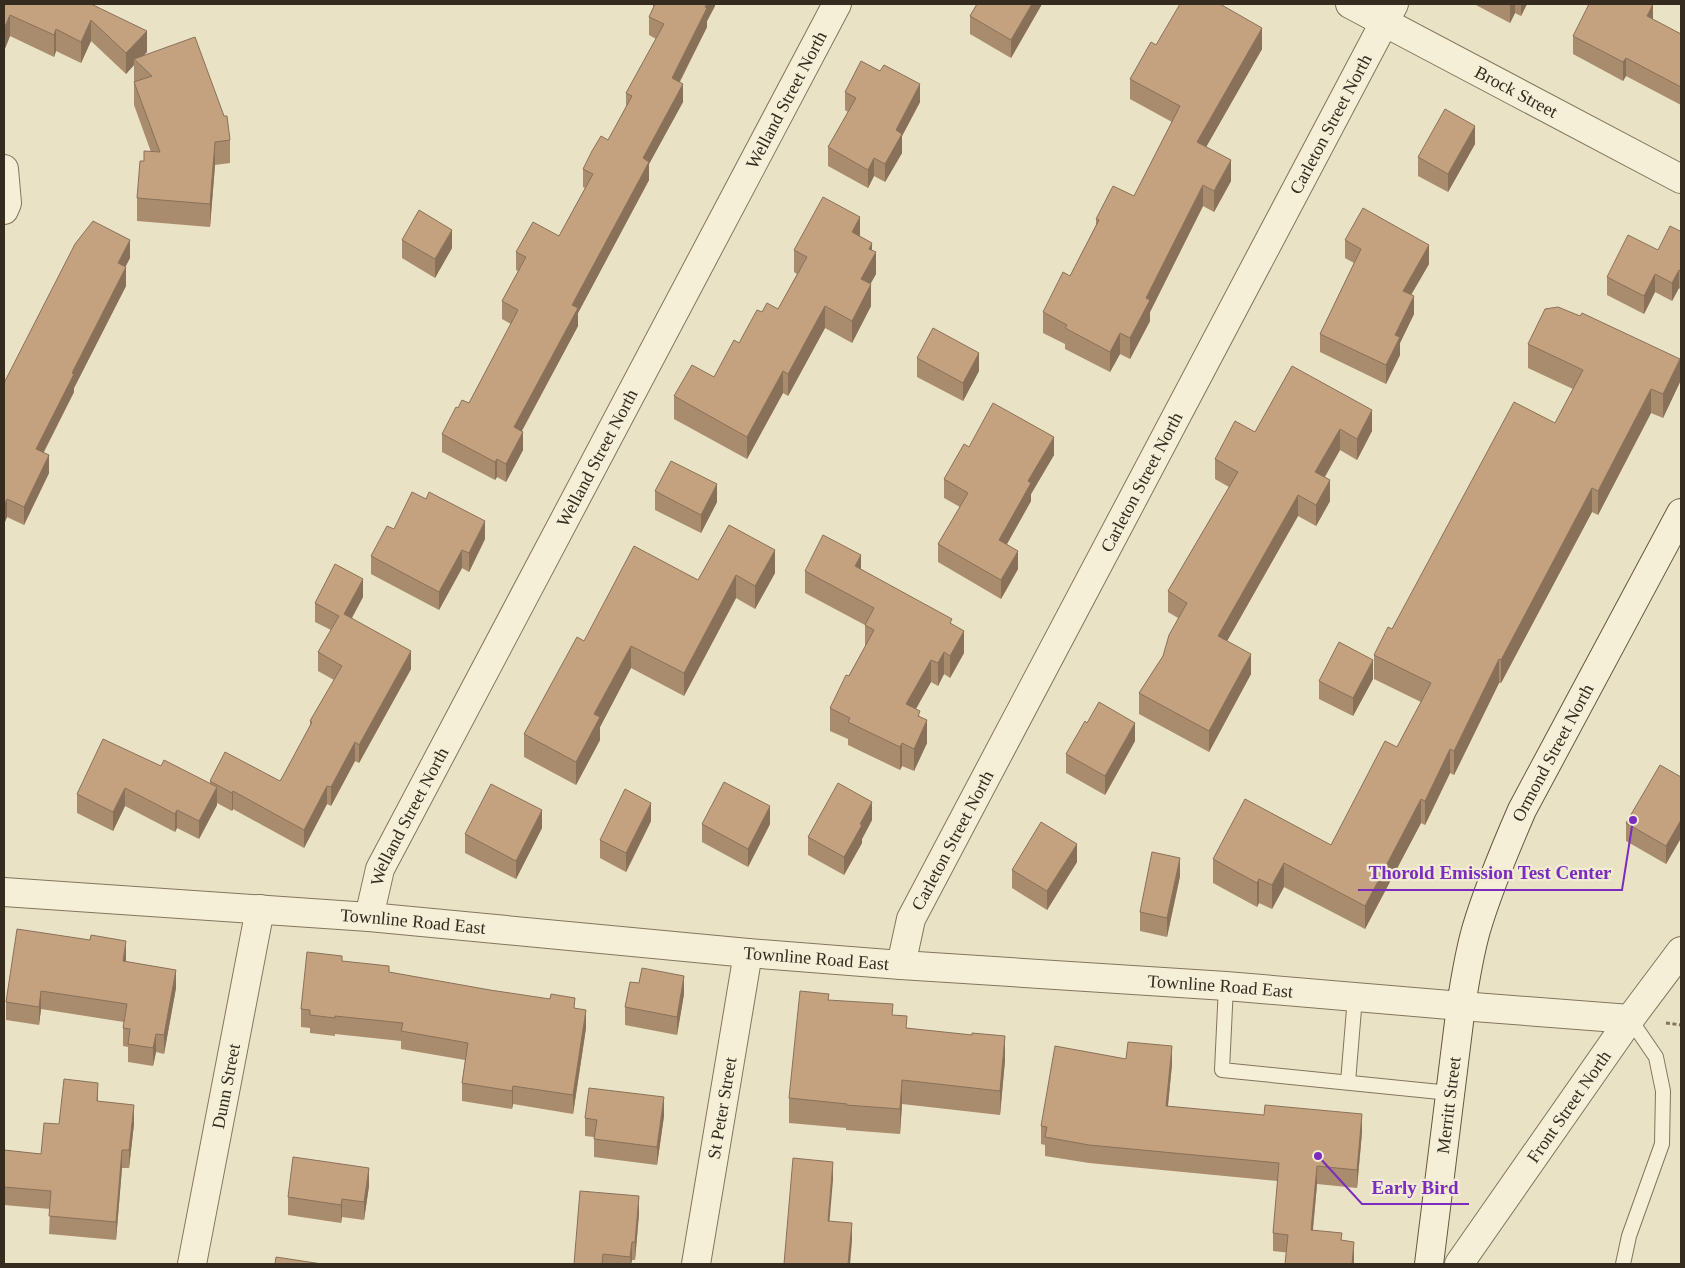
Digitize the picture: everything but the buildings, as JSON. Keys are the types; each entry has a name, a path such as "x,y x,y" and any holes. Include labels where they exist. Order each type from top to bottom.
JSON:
{"street":[{"name":"Welland Street North","path":"369,918 380,869 837,4"},
{"name":"Brock Street","path":"1350,4 1390,13 1681,179"},
{"name":"Carleton Street North","path":"902,965 911,919 1390,13"},
{"path":"4,169 7,203 4,210"},
{"name":"Ormond Street North","path":"1460,1006 1476,929 1501,859 1522,810 1681,513"},
{"name":"Townline Road East","path":"4,892 260,909 748,953 1226,986 1630,1019"},
{"name":"Dunn Street","path":"192,1264 260,909"},
{"name":"Front Street North","path":"1459,1264 1630,1019 1681,951"},
{"name":"St Peter Street","path":"696,1264 748,953"},
{"name":"Merritt Street","path":"1429,1264 1460,1006"}],"lane":[{"path":"1226,986 1222,1070 1450,1093"},
{"path":"1348,1082 1355,996"},
{"path":"1623,1264 1630,1236 1662,1144 1663,1091 1656,1057 1630,1019"}],"place":[{"name":"Thorold Emission Test Center","path":"1633,820"},
{"name":"Early Bird","path":"1318,1156"}]}
